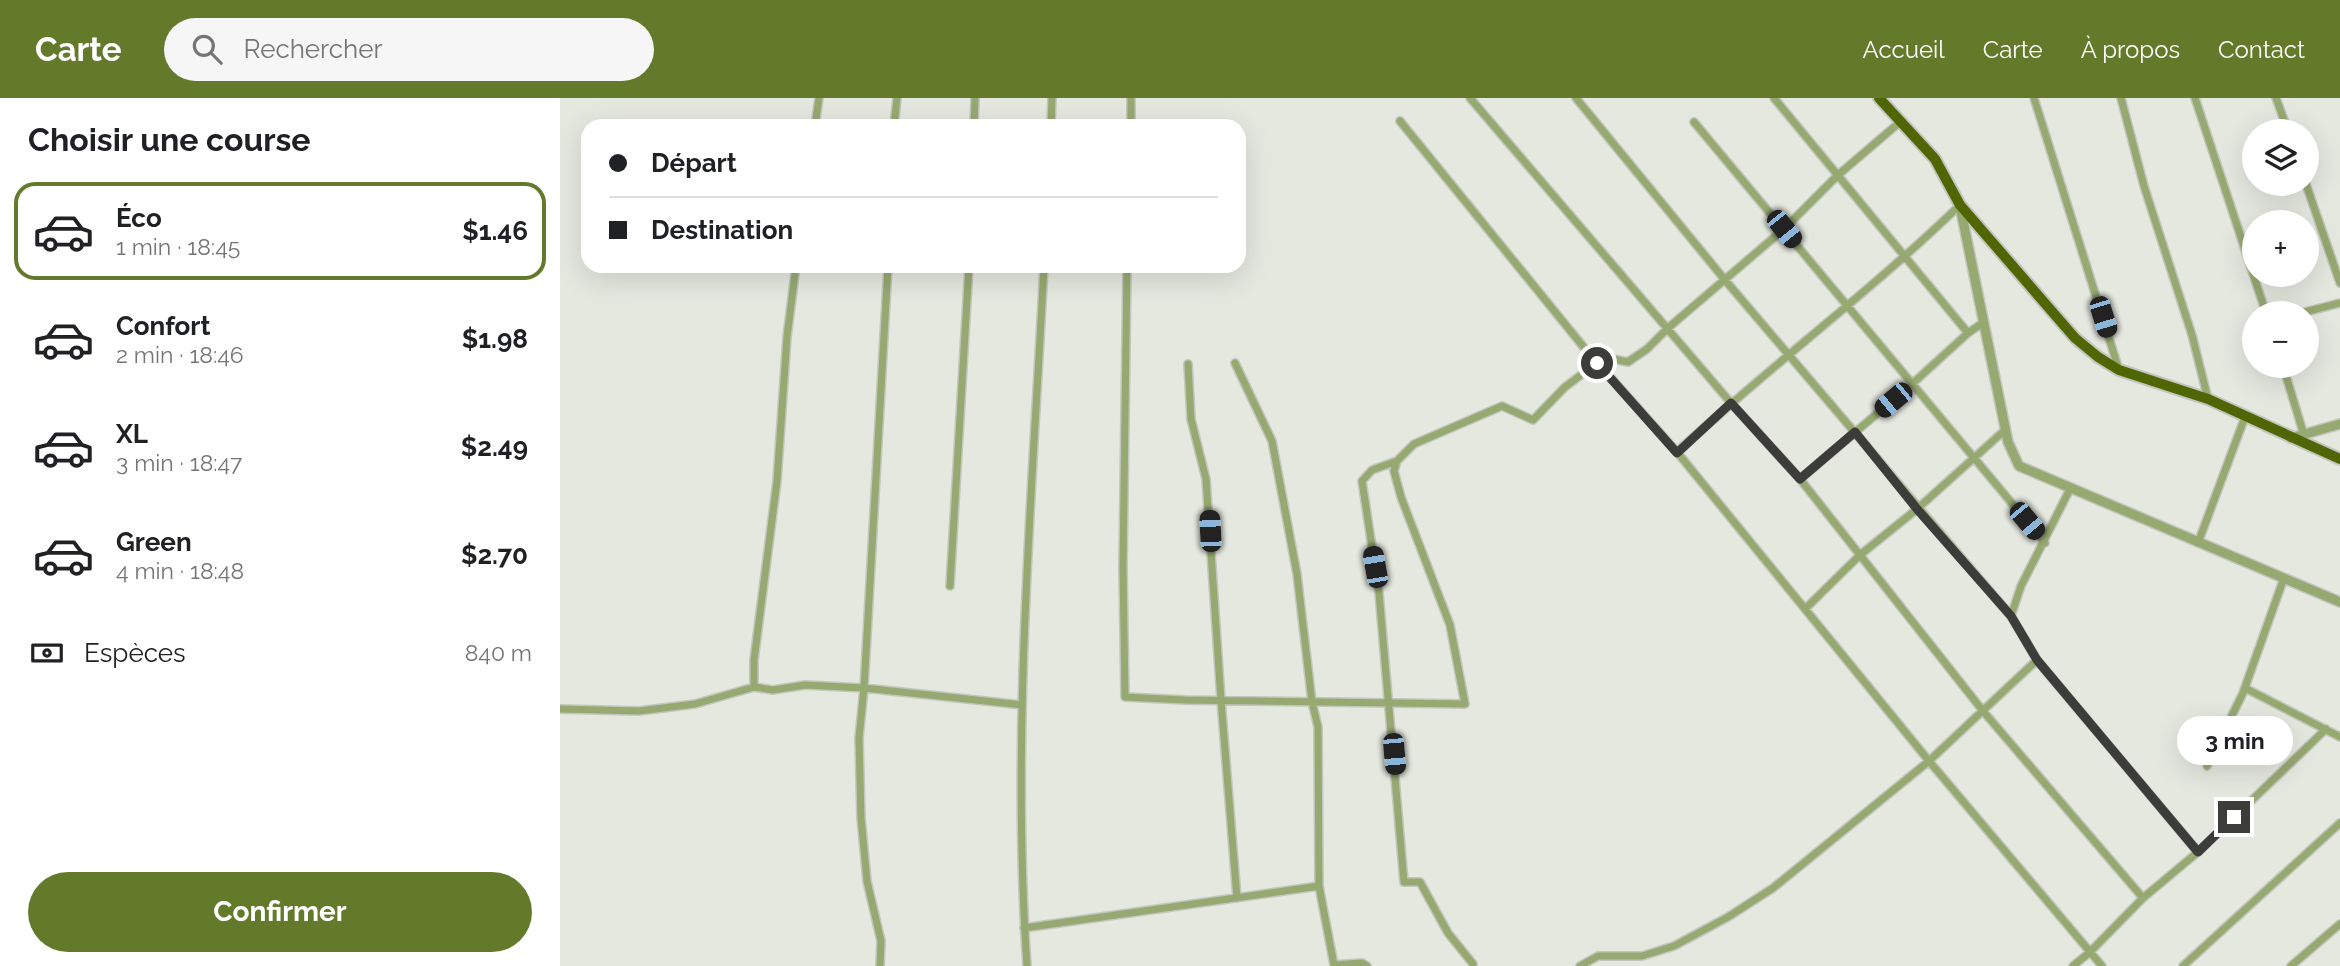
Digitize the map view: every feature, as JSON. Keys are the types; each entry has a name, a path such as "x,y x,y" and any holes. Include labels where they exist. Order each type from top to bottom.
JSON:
{"highway":[{"path":"1880,98 1935,159 1960,205 2075,338 2119,370 2208,399 2340,459"}],"street":[{"path":"816,119 818,98"},
{"path":"895,119 897,98"},
{"path":"974,119 975,98"},
{"path":"1051,119 1052,98"},
{"path":"1130,119 1131,98"},
{"path":"1470,98 1731,403 1800,479 1983,711 2143,898"},
{"path":"1576,98 1724,280 2011,616 2037,660 2198,852"},
{"path":"1774,98 1968,333"},
{"path":"2035,98 2119,370"},
{"path":"2121,98 2144,186 2192,335 2208,399"},
{"path":"2195,98 2262,301"},
{"path":"2276,98 2284,119"},
{"path":"1400,121 1586,350 1677,453 1929,761 2102,966"},
{"path":"1694,122 2045,543"},
{"path":"1586,350 1628,362 1647,349 1784,229 1838,176 1900,122"},
{"path":"2310,196 2340,283"},
{"path":"1677,453 1731,403 1905,258 1960,205"},
{"path":"1960,205 2008,442 2019,466 2340,602"},
{"path":"754,687 754,660 777,481 787,337 795,273"},
{"path":"880,966 881,941 867,881 861,818 859,738 888,273"},
{"path":"950,586 969,273"},
{"path":"1027,966 1024,928 1022,705 1044,273"},
{"path":"1127,273 1123,553 1125,696 1465,704 1450,625 1401,497 1394,471 1397,461"},
{"path":"2319,308 2340,303"},
{"path":"1800,479 1984,322"},
{"path":"1236,363 1272,441 1297,574 1312,702 1318,727 1319,886 1334,965 1363,963 1367,966"},
{"path":"1483,966 1471,965 1448,933 1420,882 1404,881 1379,593 1363,481 1372,470 1397,461 1414,444 1502,406 1532,420 1565,387 1597,363"},
{"path":"1188,364 1191,418 1206,479 1237,898"},
{"path":"2287,378 2304,435"},
{"path":"2198,543 2245,418"},
{"path":"2291,438 2340,424"},
{"path":"1805,609 1860,555 1917,509 2006,430"},
{"path":"2011,616 2021,586 2071,488"},
{"path":"2207,766 2245,688 2284,578"},
{"path":"1580,966 1598,956 1642,956 1674,946 1728,917 1798,870 1929,761 2037,660"},
{"path":"560,709 639,711 695,704 754,687 773,690 805,684 1022,705"},
{"path":"2245,688 2340,737"},
{"path":"2073,966 2143,898 2198,852 2326,729"},
{"path":"2183,966 2340,823"},
{"path":"1024,928 1319,886"},
{"path":"2291,966 2340,924"}],"route":[{"path":"1597,363 1677,453 1731,403 1800,479 1855,432 1917,509 2011,616 2037,660 2198,852 2234,817"}]}
